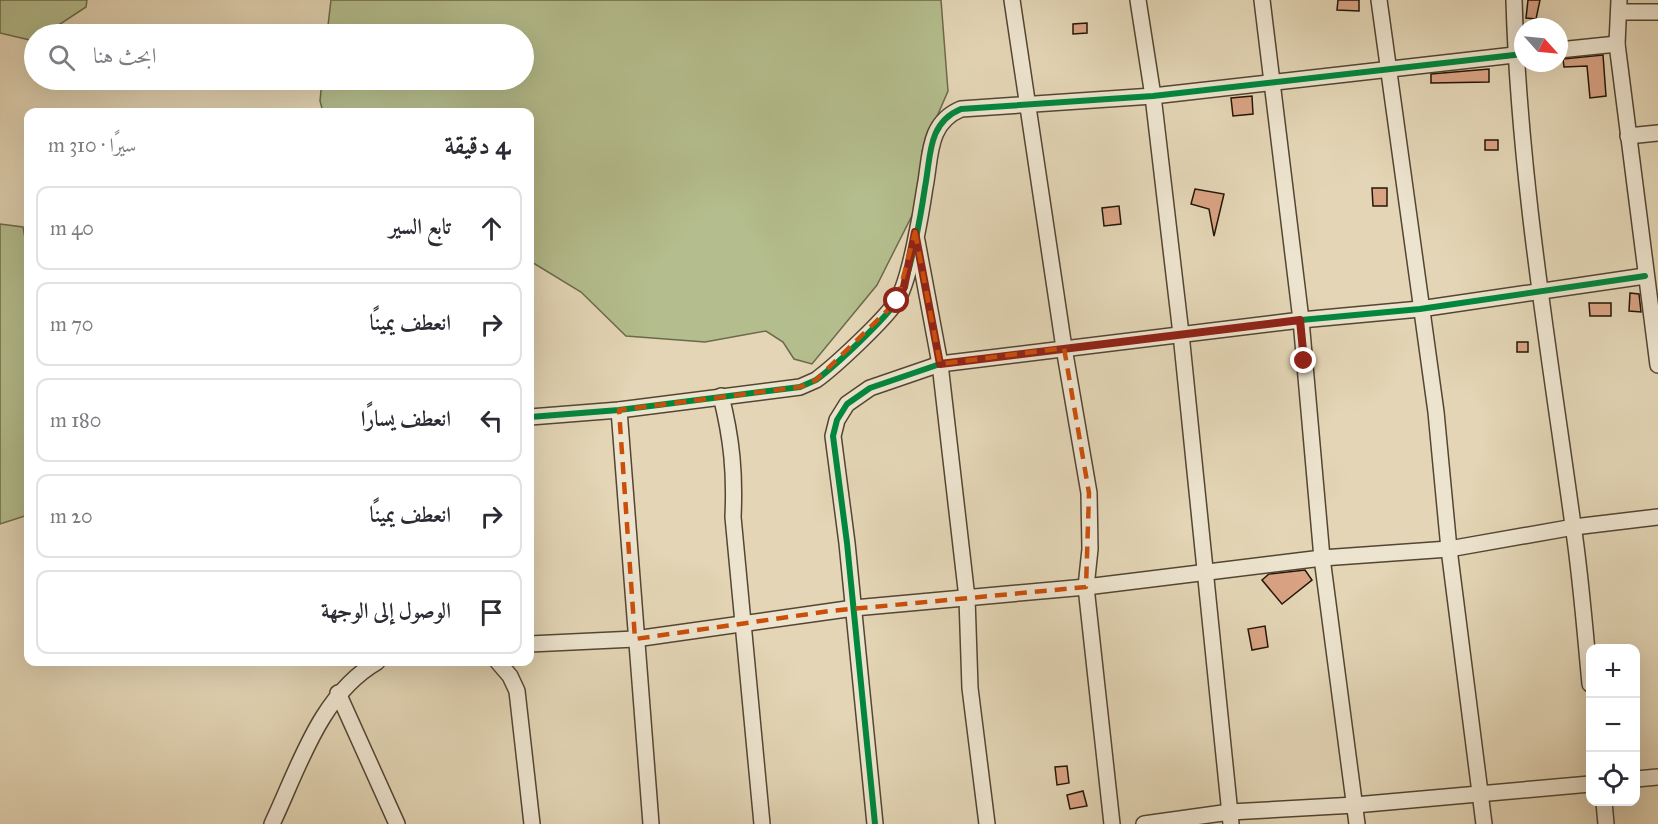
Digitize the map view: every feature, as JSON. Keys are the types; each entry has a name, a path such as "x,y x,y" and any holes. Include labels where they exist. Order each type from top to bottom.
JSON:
{"street":[{"path":"1012,0 1064,348 1089,493 1090,549 1086,587 1112,824"},
{"path":"1138,0 1153,96 1181,334 1207,571 1230,818"},
{"path":"1262,0 1300,320 1322,558 1357,824"},
{"path":"1379,0 1436,412 1449,549 1484,824"},
{"path":"1514,0 1516,18"},
{"path":"1658,12 1619,6 1617,44 1658,365"},
{"path":"1568,49 1617,44"},
{"path":"534,417 619,410 800,387 827,371 897,301 904,287 925,189 930,144 944,120 961,109 1153,96 1514,55"},
{"path":"1521,72 1539,291 1574,527 1586,645"},
{"path":"1628,136 1658,133"},
{"path":"915,232 940,364 967,598 969,670 987,824"},
{"path":"875,824 854,608 833,435 837,420 847,404 870,388 940,364 1300,320 1420,309 1645,276"},
{"path":"721,396 731,436 735,476 733,517 762,824"},
{"path":"619,410 651,824"},
{"path":"534,644 635,639 744,626 854,608 1086,587 1322,558 1449,549 1574,527 1658,517"},
{"path":"272,824 316,729 338,693 361,671 370,666"},
{"path":"501,666 510,676 517,691 532,824"},
{"path":"338,693 397,824"},
{"path":"1640,779 1658,777"},
{"path":"1144,824 1586,784"},
{"path":"1604,806 1606,824"}],"highlighted area":[{"path":"915,232 940,364 1064,348 1089,493 1086,587 830,611 635,639 619,410 800,387 816,380 897,301"}],"green space":[{"path":"0,0 87,0 86,7 60,24 24,24 24,39 0,33"},
{"path":"331,0 941,0 948,91 922,151 933,174 877,285 812,364 794,359 783,342 766,331 705,342 626,336 581,292 534,263 534,108 322,108 321,90 534,90 534,24 328,24"},
{"path":"0,224 23,227 24,233 24,516 0,524"}],"building":[{"path":"1338,0 1359,0 1359,11 1337,10"},
{"path":"1528,0 1540,0 1536,18 1526,18"},
{"path":"1087,23 1087,33 1073,34 1073,24"},
{"path":"1603,55 1606,96 1590,98 1587,66 1568,67 1568,58"},
{"path":"1489,69 1489,82 1431,83 1431,74"},
{"path":"1252,96 1253,114 1233,116 1231,98"},
{"path":"1485,140 1498,140 1498,150 1485,150"},
{"path":"1372,188 1387,188 1387,206 1373,206"},
{"path":"1195,189 1224,194 1214,236 1209,209 1191,204"},
{"path":"1119,206 1121,224 1104,226 1102,208"},
{"path":"1630,293 1639,294 1641,312 1629,311"},
{"path":"1589,303 1611,303 1611,316 1590,316"},
{"path":"1517,342 1528,342 1528,352 1517,352"},
{"path":"1305,570 1312,580 1282,604 1262,580 1269,574"},
{"path":"1265,626 1268,647 1252,650 1248,629"},
{"path":"1067,766 1069,783 1057,785 1055,767"},
{"path":"1083,791 1087,806 1070,809 1067,795"}],"cycle path":[{"path":"534,417 619,410 800,387 816,380 860,342 898,299 907,276 921,213 932,142 942,123 961,109 1153,96 1514,55"},
{"path":"875,824 847,543 833,436 837,420 847,404 870,388 940,364 1301,320 1420,309 1645,276"}],"route":[{"path":"897,301 904,287 915,232 940,364 1300,320 1304,361"}]}
